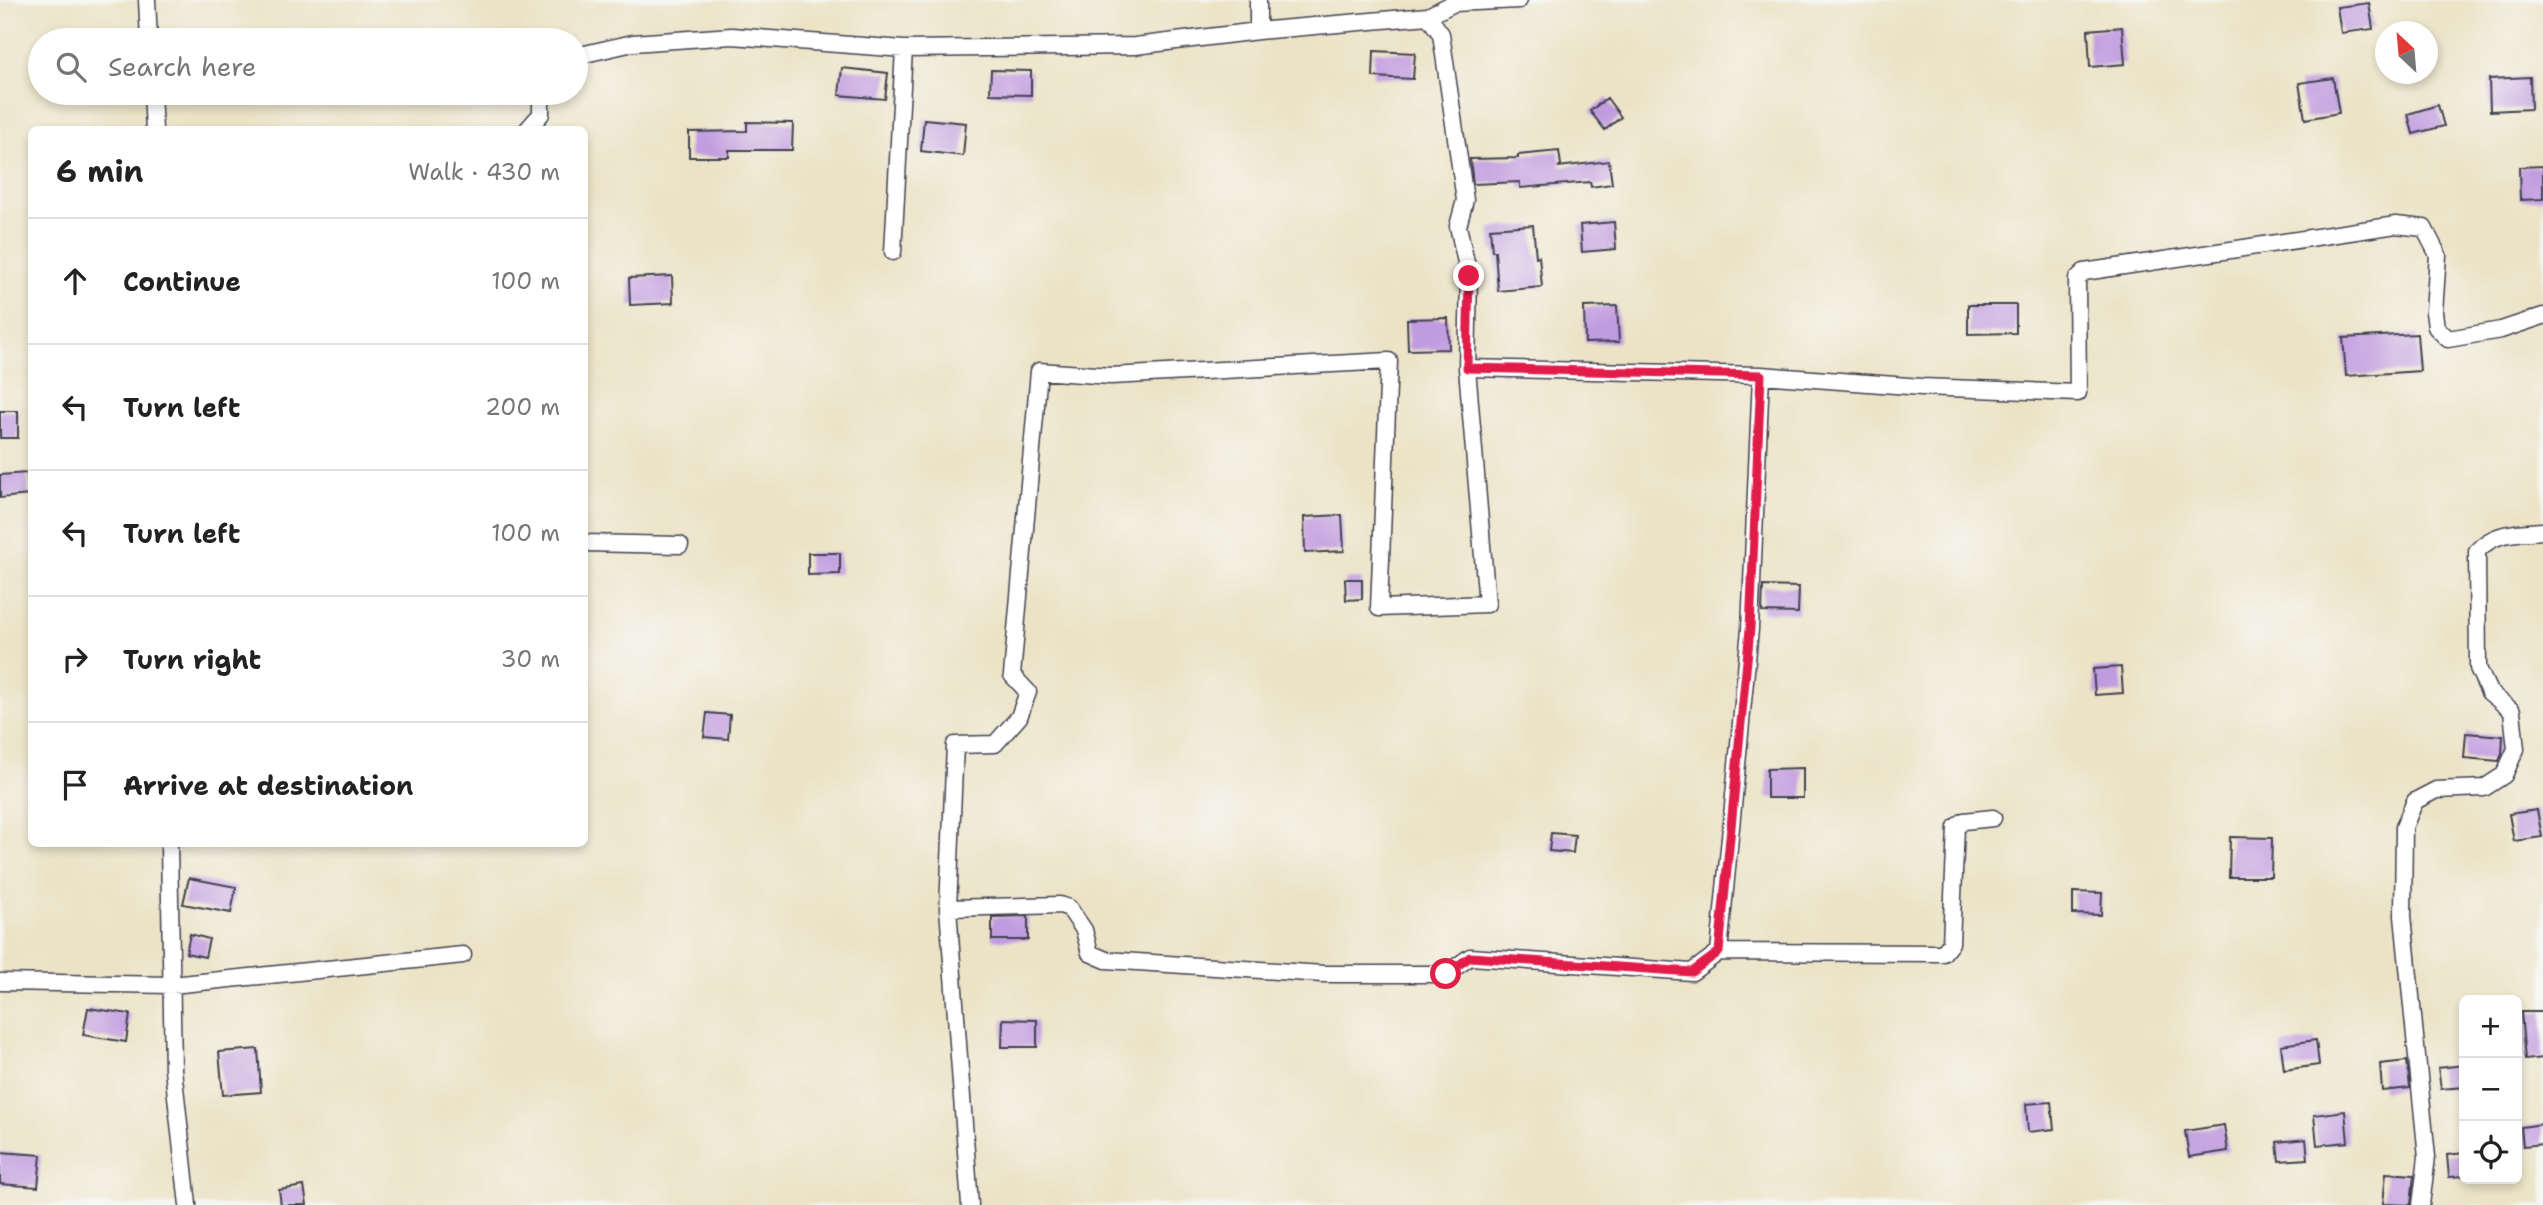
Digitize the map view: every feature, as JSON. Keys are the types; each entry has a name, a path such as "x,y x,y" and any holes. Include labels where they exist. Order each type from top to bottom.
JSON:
{"street":[{"path":"147,0 148,28"},
{"path":"1258,0 1258,31"},
{"path":"588,53 633,43 732,36 904,49 1135,46 1258,31 1428,16 1454,3 1519,0"},
{"path":"970,1205 948,908 955,745 995,744 1019,717 1028,692 1012,676 1039,371 1111,376 1389,361 1379,608 1487,604 1467,368 1469,276 1458,226 1465,200 1441,34 1428,16"},
{"path":"893,252 904,49"},
{"path":"153,105 154,126"},
{"path":"530,126 541,114 541,105"},
{"path":"1467,368 1761,375 1922,387 2078,393 2077,279 2084,272 2396,225 2424,228 2438,255 2434,312 2436,327 2448,339 2501,330 2543,316"},
{"path":"1719,952 1750,629 1761,375"},
{"path":"2421,1205 2427,1157 2403,916 2404,827 2414,801 2436,790 2484,788 2504,775 2516,749 2512,711 2489,692 2478,668 2477,551 2487,539 2543,531"},
{"path":"588,543 680,545"},
{"path":"948,908 1059,905 1069,908 1084,930 1090,953 1106,960 1323,974 1446,974 1470,957 1692,972 1719,952 1943,953 1951,943 1956,827 1964,821 1993,818"},
{"path":"169,847 173,1069 188,1205"},
{"path":"0,982 172,985 463,954"}],"building":[{"path":"2369,3 2373,29 2341,33 2337,7"},
{"path":"2122,27 2125,64 2090,67 2088,30"},
{"path":"1374,51 1415,53 1413,79 1373,77"},
{"path":"842,68 888,73 885,99 839,95"},
{"path":"991,70 1031,71 1031,95 990,94"},
{"path":"2530,77 2531,109 2490,111 2489,79"},
{"path":"2333,78 2339,113 2305,119 2299,83"},
{"path":"1607,98 1621,117 1605,130 1590,111"},
{"path":"2438,105 2444,126 2413,134 2408,114"},
{"path":"924,119 966,123 963,156 921,151"},
{"path":"747,122 793,123 792,150 729,150 729,157 689,157 689,132 747,131"},
{"path":"1559,151 1561,165 1558,167 1609,161 1612,184 1591,187 1590,182 1520,188 1520,182 1473,184 1470,159 1518,158 1518,155"},
{"path":"2543,166 2543,199 2520,200 2519,167"},
{"path":"1614,222 1616,249 1582,252 1580,225"},
{"path":"1533,225 1542,287 1498,291 1490,228"},
{"path":"672,276 673,303 630,305 629,278"},
{"path":"1968,305 2016,305 2016,333 1968,334"},
{"path":"1617,306 1619,342 1585,343 1584,307"},
{"path":"1448,318 1449,349 1408,350 1407,319"},
{"path":"2417,334 2420,371 2346,376 2343,338"},
{"path":"0,411 18,411 18,438 0,438"},
{"path":"27,473 28,495 0,498 0,475"},
{"path":"1342,515 1344,551 1305,553 1304,517"},
{"path":"808,553 840,553 840,574 808,575"},
{"path":"1345,579 1362,579 1362,599 1346,600"},
{"path":"1763,586 1799,587 1798,613 1762,612"},
{"path":"2121,667 2123,693 2095,695 2093,669"},
{"path":"707,713 730,715 728,739 704,737"},
{"path":"2466,733 2503,736 2499,761 2464,758"},
{"path":"1803,768 1803,798 1767,798 1767,769"},
{"path":"2537,810 2542,837 2514,841 2509,814"},
{"path":"1551,833 1575,835 1573,853 1549,851"},
{"path":"2230,837 2272,838 2271,877 2229,877"},
{"path":"189,878 236,887 231,913 183,904"},
{"path":"2073,892 2102,893 2101,915 2073,914"},
{"path":"1028,916 1028,940 992,940 992,917"},
{"path":"190,934 209,939 205,957 186,953"},
{"path":"88,1008 130,1014 126,1042 83,1035"},
{"path":"2522,1012 2543,1012 2543,1058 2525,1060"},
{"path":"1003,1019 1037,1020 1037,1047 1002,1047"},
{"path":"2316,1040 2319,1065 2284,1070 2281,1045"},
{"path":"258,1049 261,1092 223,1095 219,1052"},
{"path":"2407,1061 2410,1088 2382,1091 2380,1064"},
{"path":"2459,1066 2459,1087 2441,1089 2438,1068"},
{"path":"2051,1102 2054,1129 2028,1132 2026,1104"},
{"path":"2345,1111 2348,1142 2317,1145 2314,1115"},
{"path":"2543,1124 2543,1144 2523,1146 2522,1127"},
{"path":"2224,1125 2228,1151 2189,1157 2185,1131"},
{"path":"2306,1139 2308,1159 2279,1161 2277,1142"},
{"path":"0,1152 41,1155 38,1187 0,1184"},
{"path":"2459,1154 2459,1176 2449,1177 2447,1155"},
{"path":"2386,1173 2414,1175 2411,1205 2383,1204"},
{"path":"304,1186 307,1205 281,1205 279,1190"}],"route":[{"path":"1446,974 1470,957 1692,972 1719,952 1750,629 1761,375 1467,368 1469,276"}]}
